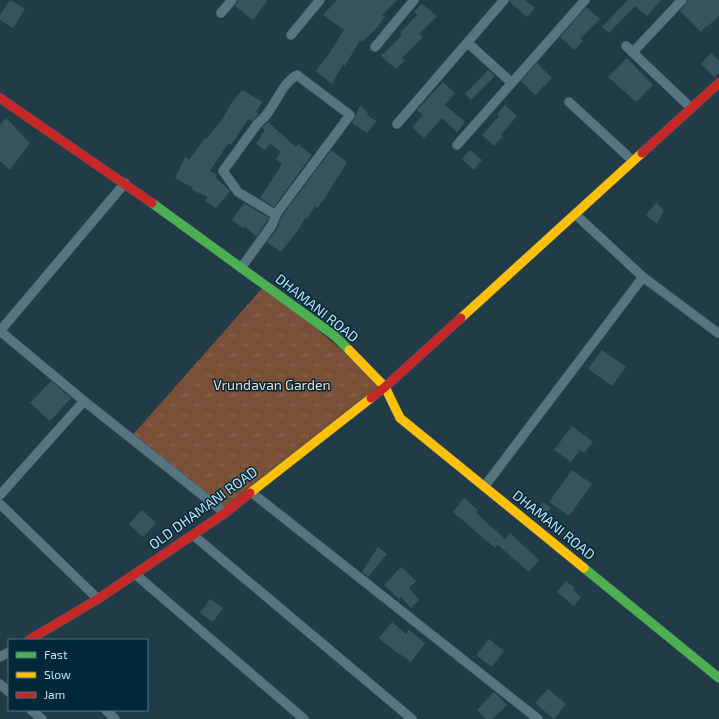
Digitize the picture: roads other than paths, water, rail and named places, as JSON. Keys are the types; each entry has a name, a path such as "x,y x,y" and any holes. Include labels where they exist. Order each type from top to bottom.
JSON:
{"main road":[{"name":"OLD DHAMANI ROAD","path":"32,639 98,599 225,513 385,387 719,83"},
{"name":"DHAMANI ROAD","path":"0,98 124,183 335,336 385,387 400,418 719,678"}],"street":[{"path":"221,13 232,0"},
{"path":"291,35 320,0"},
{"path":"375,47 414,0"},
{"path":"397,124 504,0"},
{"path":"457,145 585,0"},
{"path":"682,0 629,49 691,108"},
{"path":"468,43 512,83"},
{"path":"241,268 272,225 276,215 238,192 223,171 258,123 265,118 290,79 298,75 350,115 276,214"},
{"path":"569,102 633,161"},
{"path":"124,183 0,331 84,401 225,513"},
{"path":"575,214 642,277 718,333"},
{"path":"484,487 642,277"},
{"path":"0,495 84,401"},
{"path":"251,492 538,719"},
{"path":"0,504 98,599"},
{"path":"193,535 412,719"},
{"path":"135,574 304,719"},
{"path":"0,684 8,691"},
{"path":"33,711 42,719"},
{"path":"107,711 116,719"}],"park label":[{"name":"Vrundavan Garden","path":"272,385"}]}
